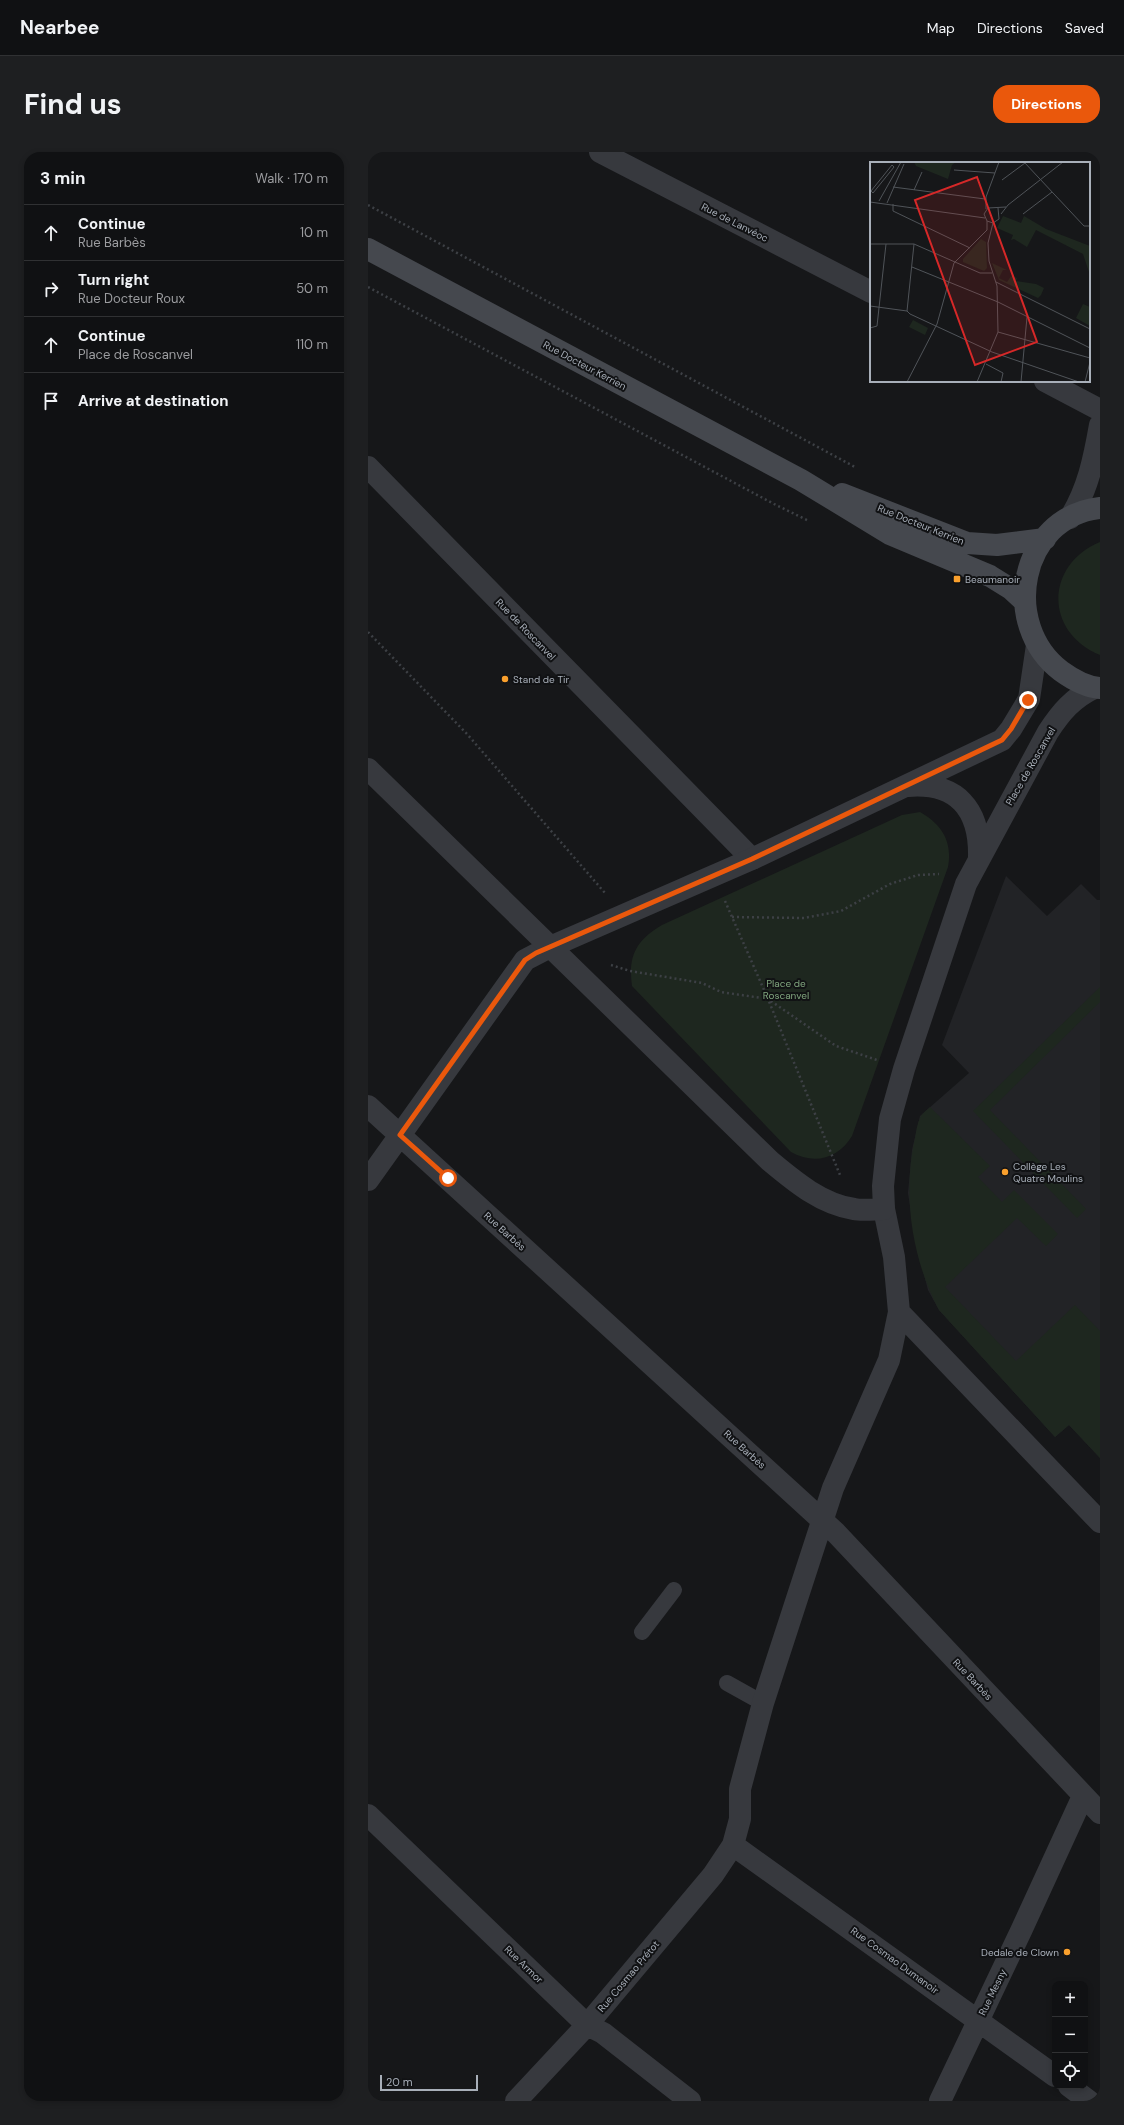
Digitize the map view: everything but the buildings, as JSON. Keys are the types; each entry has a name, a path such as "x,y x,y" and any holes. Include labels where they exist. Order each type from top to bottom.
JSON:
{"main road":[{"name":"Rue Docteur Kerrien","path":"368,249 801,480 890,534 990,576 1011,589 1024,601"},
{"name":"Rue Docteur Kerrien","path":"801,480 874,505 968,543 997,545 1045,539"},
{"path":"1097,688 1067,675 1052,664 1037,645 1028,624 1024,601 1026,579 1033,558 1045,539 1070,518 1092,509 1100,508"}],"street":[{"name":"Rue de Lanvéoc","path":"600,152 870,291"},
{"path":"1047,382 1100,410"},
{"path":"1070,518 1082,499 1094,463 1100,425"},
{"name":"Rue de Roscanvel","path":"368,467 752,859"},
{"name":"Place de Roscanvel","path":"368,1180 525,960 550,947 586,933 752,859 1002,740 1011,729 1028,700 1037,645"},
{"name":"Place de Roscanvel","path":"822,1520 833,1488 889,1360 899,1312 894,1257 884,1209 883,1186 890,1119 904,1069 966,884 979,857 1052,726 1063,710 1080,695 1097,688"},
{"path":"368,769 770,1160 802,1187 829,1201 854,1209 884,1209"},
{"name":"Place de Roscanvel","path":"888,794 906,786 926,784 945,789 962,801 974,817 980,837 979,857"},
{"name":"Rue Barbès","path":"368,1106 822,1520 1100,1813"},
{"path":"899,1312 1100,1522"},
{"name":"Rue Cosmao Prétot","path":"516,2101 587,2024 713,1876 733,1845 740,1819 740,1789 763,1703 822,1520"},
{"name":"Rue Mesny","path":"940,2101 1083,1796"},
{"name":"Rue Armor","path":"368,1815 587,2024 604,2033 690,2101"},
{"name":"Rue Cosmao Dumanoir","path":"733,1845 1052,2074"},
{"path":"1073,2089 1089,2101"}],"lane":[{"path":"642,1632 674,1590"},
{"path":"727,1683 763,1703"}],"path":[{"path":"368,205 863,470"},
{"path":"368,287 774,504 814,523"},
{"path":"368,632 467,734 569,851 605,893 599,898"},
{"path":"732,917 804,918 841,911 890,884 918,875 945,874 966,884"},
{"path":"714,876 768,999 854,1209"},
{"path":"586,933 612,966 630,971 702,983 721,992 768,999 836,1046 904,1069"}],"shaded area":[{"name":"Collège Les Quatre Moulins","path":"1006,876 1047,916 1081,884 1097,900 1100,900 1100,1458 1069,1425 1055,1437 939,1310 928,1290 915,1239 908,1193 912,1150 920,1116 969,1073 942,1045"}],"green space":[{"path":"1100,542 1100,655 1082,644 1069,631 1061,615 1058,598 1061,582 1069,566 1082,553"},
{"name":"Place de Roscanvel","path":"920,812 934,822 944,834 949,849 948,867 852,1136 840,1150 833,1155 817,1159 800,1156 791,1152 632,986 631,966 635,951 645,937 662,925 902,815"},
{"path":"1100,987 1100,1002 990,1110 1086,1209 1077,1218 973,1111"},
{"path":"930,1107 990,1166 978,1177 1002,1202 1014,1190 1058,1234 1046,1246 1017,1218 945,1287 1016,1361 1075,1305 1100,1331 1100,1458 1069,1425 1055,1437 939,1310 922,1270 912,1226 910,1204 909,1181 911,1159 918,1123 923,1114"}],"place":[{"name":"Beaumanoir","path":"957,579"},
{"name":"Stand de Tir","path":"505,679"},
{"name":"Collège Les Quatre Moulins","path":"1005,1172"},
{"name":"Dedale de Clown","path":"1067,1952"}],"route":[{"path":"448,1178 400,1135 525,960 536,953 586,933 752,859 1002,740 1011,729 1028,700"}]}
